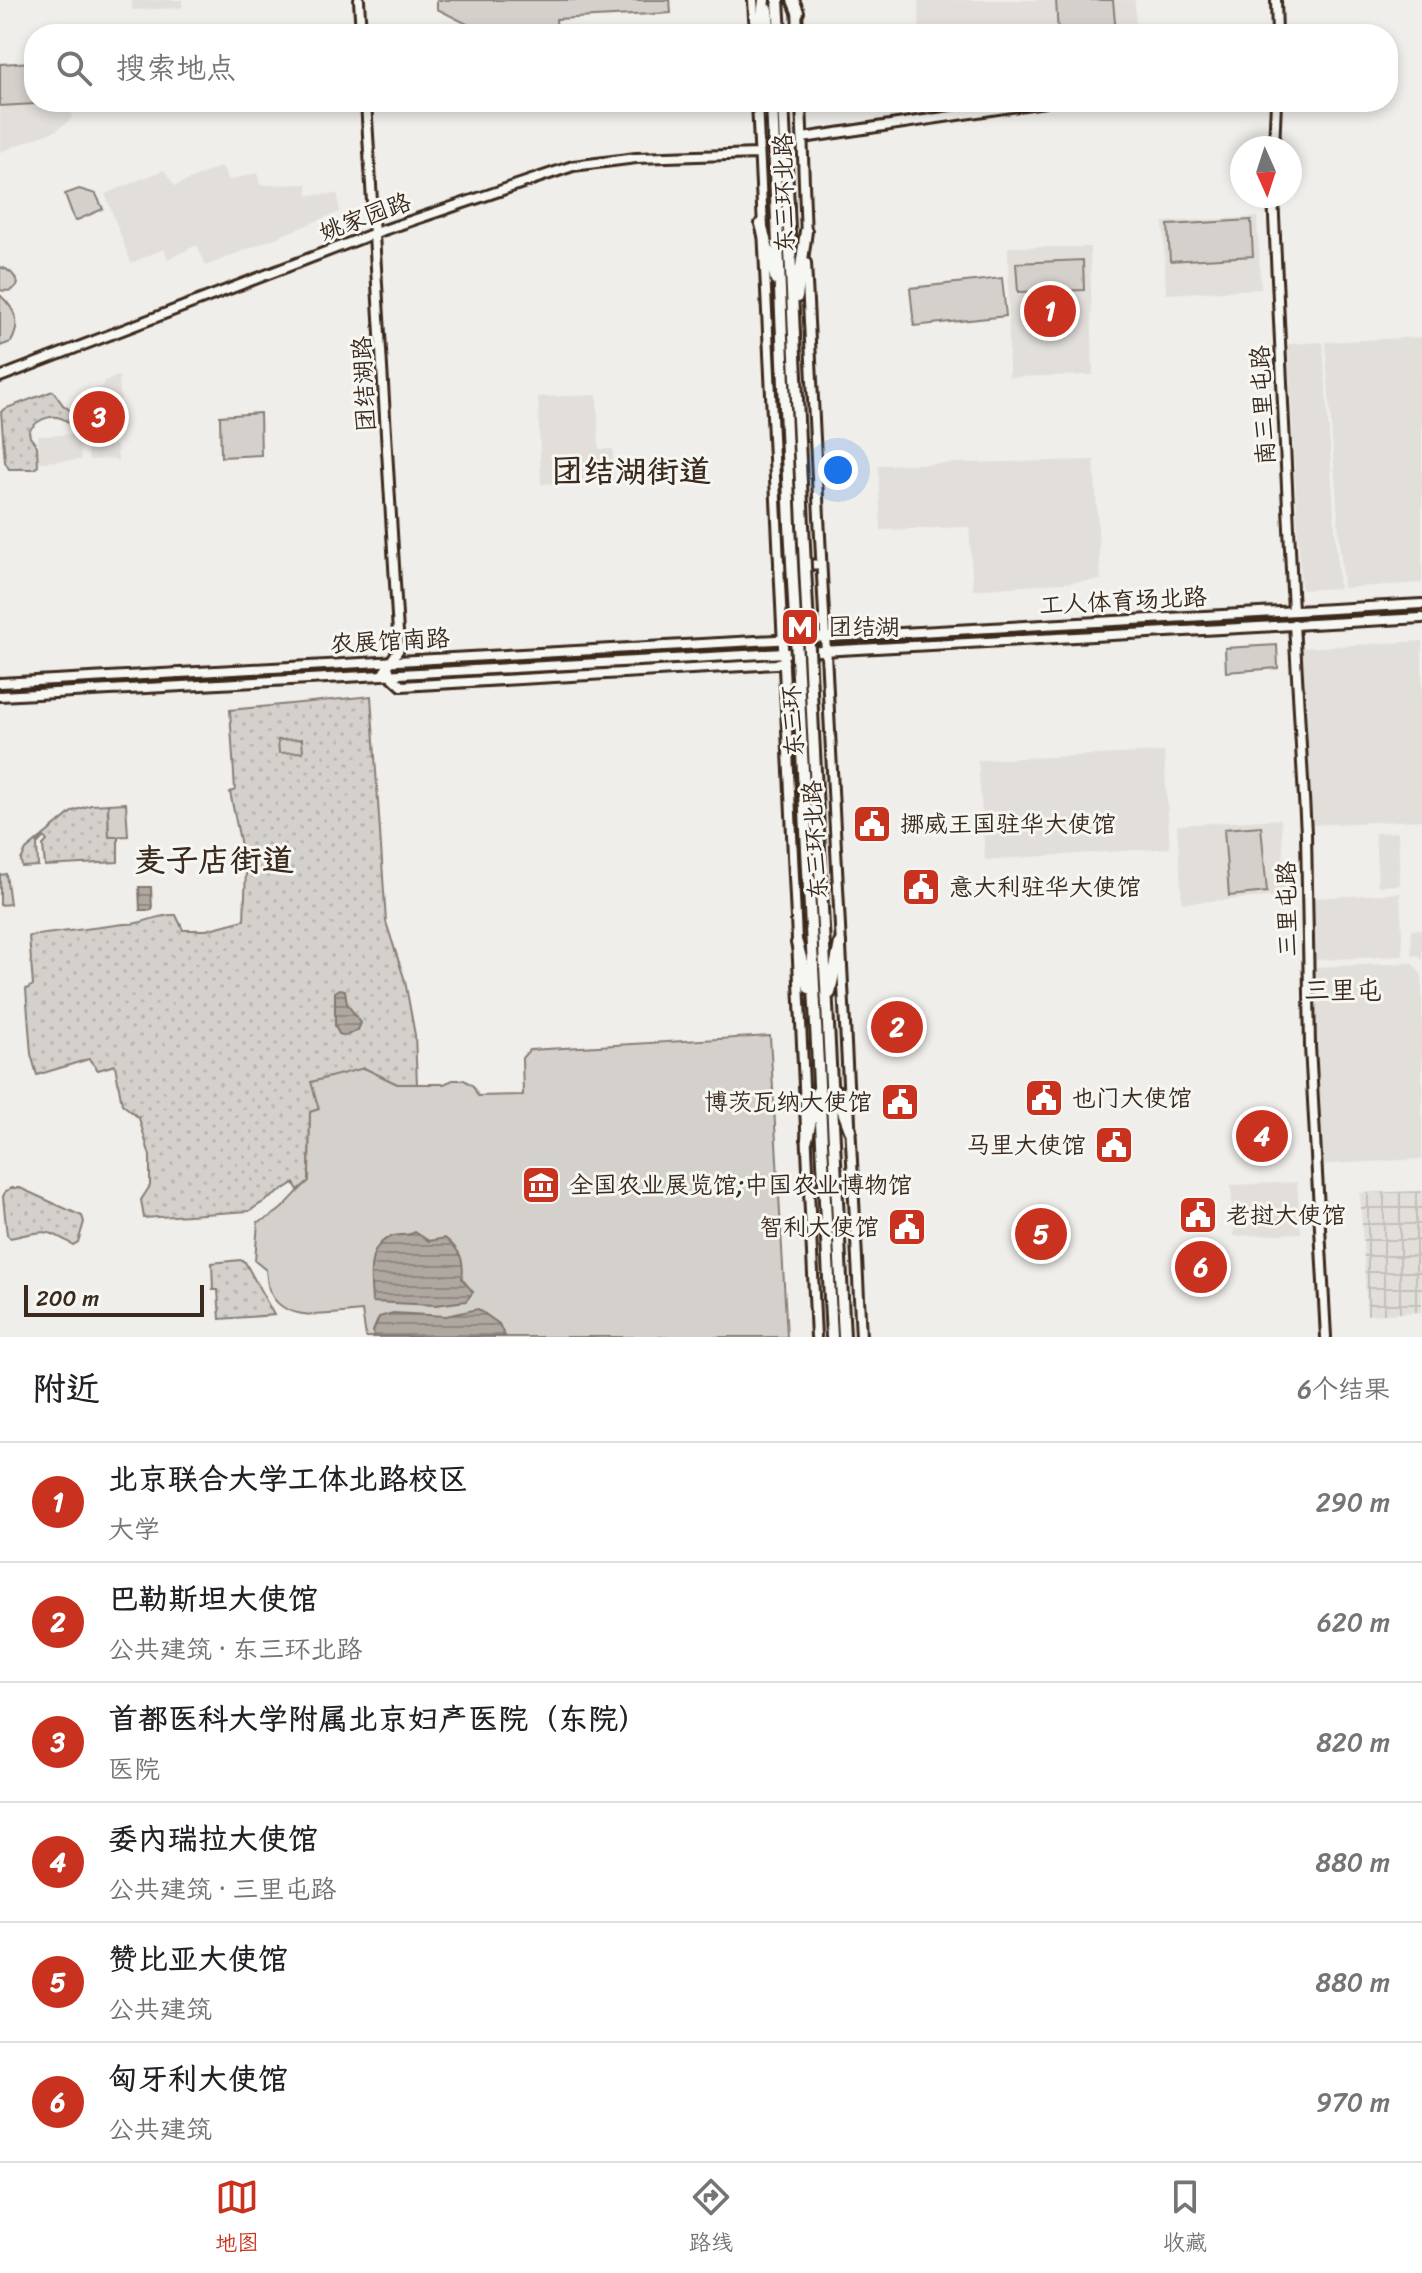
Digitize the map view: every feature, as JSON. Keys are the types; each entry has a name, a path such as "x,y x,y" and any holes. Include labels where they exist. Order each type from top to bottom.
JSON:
{"highway":[{"path":"760,24 766,0"},
{"path":"766,0 768,24"},
{"path":"778,0 779,24"},
{"path":"795,0 798,12"},
{"name":"东三环","path":"772,112 814,1007 825,1078 844,1337"},
{"name":"东三环","path":"783,112 827,1006 825,1078 832,1337"},
{"path":"761,224 781,300"},
{"path":"794,323 806,231"},
{"path":"797,943 814,1007"},
{"path":"827,1006 840,943"},
{"path":"825,1078 850,1130"},
{"path":"807,1139 825,1078"}],"street":[{"path":"359,0 360,24"},
{"path":"753,0 756,24"},
{"path":"1276,0 1277,24"},
{"path":"798,12 798,24"},
{"name":"团结湖路","path":"367,112 399,649 389,661 385,674"},
{"name":"东三环北路","path":"757,112 816,1337"},
{"name":"东三环北路","path":"802,112 806,298 861,1337"},
{"path":"803,138 978,112"},
{"path":"1275,136 1276,112"},
{"name":"姚家园路","path":"0,377 375,233 573,166 636,158 758,154"},
{"name":"南三里屯路","path":"1274,208 1293,611"},
{"path":"779,567 821,564"},
{"name":"工人体育场北路","path":"783,639 1422,604"},
{"name":"工人体育场北路","path":"784,657 826,651 1422,618"},
{"name":"三里屯路","path":"1294,624 1306,846 1312,1094 1326,1337"},
{"name":"农展馆南路","path":"0,683 783,639"},
{"name":"农展馆南路","path":"0,696 385,674 784,657"},
{"path":"787,715 829,712"}],"shaded area":[{"path":"132,0 182,0 182,8 132,10"},
{"path":"437,0 670,0 671,13 556,19 556,24 467,24 437,9"},
{"path":"918,0 1135,0 1136,24 919,24"},
{"path":"1056,0 1113,0 1115,24 1057,24"},
{"path":"24,63 24,112 72,112 72,118 57,130 0,152 0,64"},
{"path":"24,63 24,105 0,106 0,64"},
{"path":"222,166 229,180 257,173 260,185 307,184 308,195 338,194 339,212 206,266 197,245 168,259 164,249 131,263 105,194 164,170 175,186"},
{"path":"79,189 96,194 103,209 75,221 65,194"},
{"path":"1257,217 1261,289 1166,294 1163,222"},
{"path":"1251,220 1253,256 1170,261 1168,225"},
{"path":"1008,247 1090,247 1093,375 1009,377"},
{"path":"1083,260 1084,290 1018,292 1016,263"},
{"path":"0,267 15,278 18,284 12,290 0,290"},
{"path":"1002,278 1006,316 914,326 910,288"},
{"path":"0,295 13,311 16,329 11,342 0,346"},
{"path":"1422,337 1422,583 1343,588 1325,342"},
{"path":"1323,342 1339,588 1301,590 1288,344"},
{"path":"119,376 122,422 94,424 95,446 117,445 118,461 89,460 87,447 80,447 81,460 39,462 38,436 78,434 77,412 81,412 87,394 103,386 104,381"},
{"path":"53,391 71,411 72,423 54,417 38,422 29,431 37,446 38,466 34,469 9,469 5,462 1,412"},
{"path":"597,395 599,449 613,449 614,481 541,484 538,397"},
{"path":"260,413 261,455 221,457 220,416"},
{"path":"1094,460 1101,580 973,590 969,527 881,530 878,465"},
{"path":"1422,641 1422,820 1309,825 1299,648"},
{"path":"1277,645 1278,668 1226,672 1225,648"},
{"path":"371,696 386,922 405,981 415,1035 417,1085 397,1084 364,1068 319,1109 310,1112 309,1181 298,1190 294,1183 249,1211 144,1218 141,1200 150,1186 150,1156 139,1118 122,1104 115,1065 98,1070 89,1059 37,1075 31,1054 26,989 33,985 29,936 131,924 168,915 176,915 183,930 206,930 244,920 246,870 230,792 235,790 230,710"},
{"path":"302,739 303,752 279,753 278,740"},
{"path":"1164,752 1170,848 985,860 978,760"},
{"path":"126,803 128,836 109,837 108,804"},
{"path":"108,804 109,836 118,837 118,862 45,866 43,845 47,841 44,837 37,844 38,866 22,867 21,860 26,850 73,811"},
{"path":"1281,819 1286,896 1182,903 1177,825"},
{"path":"1261,826 1267,892 1229,896 1224,829"},
{"path":"1398,832 1400,885 1378,886 1375,833"},
{"path":"6,874 10,904 0,905 0,875"},
{"path":"139,887 151,887 152,910 140,910"},
{"path":"1400,893 1403,956 1314,960 1312,898"},
{"path":"1422,929 1422,961 1419,955 1412,956 1411,930"},
{"path":"1412,963 1422,975 1422,1159 1315,1165 1316,967"},
{"path":"345,990 347,1004 361,1023 358,1030 345,1036 339,1034 335,1026 335,992"},
{"name":"全国农业展览馆;中国农业博物馆","path":"770,1036 787,1337 366,1337 362,1311 310,1315 285,1308 269,1289 266,1270 255,1261 258,1222 281,1209 309,1181 310,1112 319,1109 311,1082 364,1068 397,1084 444,1084 464,1080 473,1086 478,1096 523,1095 522,1058 529,1050"},
{"path":"1297,1182 1301,1233 1234,1236 1231,1185"},
{"path":"11,1188 20,1188 82,1216 84,1222 78,1242 73,1245 42,1232 10,1238 7,1235 3,1197"},
{"path":"1422,1191 1422,1312 1367,1315 1360,1193"},
{"path":"415,1232 429,1241 445,1238 458,1251 463,1266 462,1279 473,1292 466,1301 436,1305 372,1302 371,1265 376,1249 390,1237"},
{"path":"245,1262 274,1315 220,1319 218,1290 213,1290 212,1263"},
{"path":"478,1309 499,1324 505,1337 374,1337 373,1331 379,1317 393,1313 446,1316"}],"place":[{"name":"北京联合大学工体北路校区","path":"1050,311"},
{"name":"首都医科大学附属北京妇产医院（东院）","path":"99,417"},
{"name":"团结湖","path":"800,627"},
{"name":"挪威王国驻华大使馆","path":"872,824"},
{"name":"意大利驻华大使馆","path":"921,887"},
{"name":"巴勒斯坦大使馆","path":"897,1027"},
{"name":"也门大使馆","path":"1044,1098"},
{"name":"博茨瓦纳大使馆","path":"900,1102"},
{"name":"委内瑞拉大使馆","path":"1262,1136"},
{"name":"马里大使馆","path":"1114,1145"},
{"name":"全国农业展览馆;中国农业博物馆","path":"541,1185"},
{"name":"老挝大使馆","path":"1198,1215"},
{"name":"智利大使馆","path":"907,1227"},
{"name":"赞比亚大使馆","path":"1041,1234"},
{"name":"匈牙利大使馆","path":"1201,1267"}],"district":[{"name":"团结湖街道","path":"631,471"},
{"name":"麦子店街道","path":"214,860"},
{"name":"三里屯","path":"1343,990"}]}
